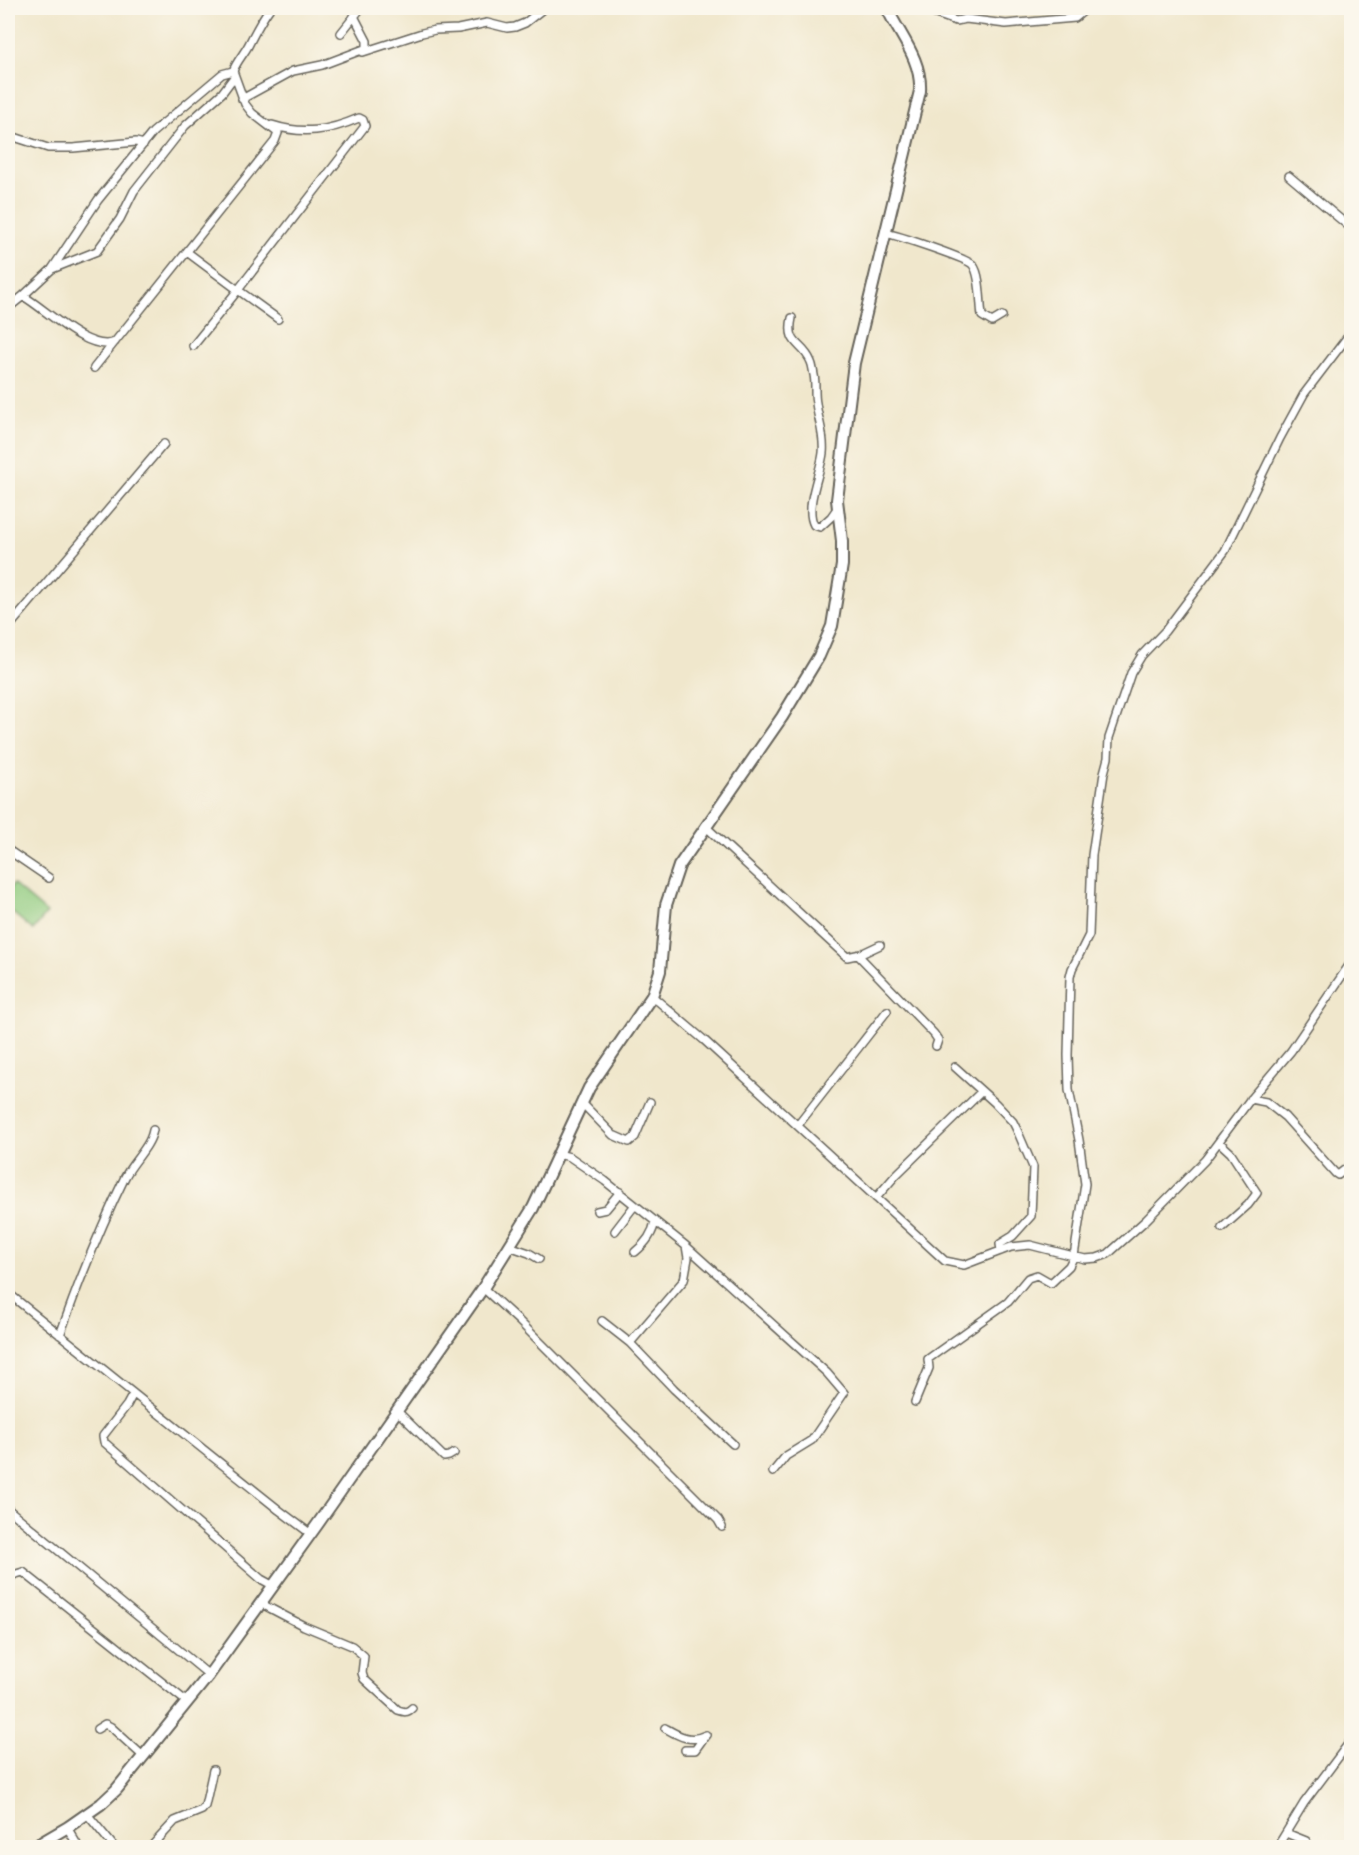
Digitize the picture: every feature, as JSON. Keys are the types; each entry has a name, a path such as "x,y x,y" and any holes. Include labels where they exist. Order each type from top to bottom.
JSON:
{"street":[{"path":"52,269 97,251 120,219 134,191 185,126 222,93 233,74 237,61 270,8"},
{"path":"341,33 361,8"},
{"path":"242,99 293,71 322,65 435,30 458,29 487,23 507,28 515,27 525,23 544,8"},
{"path":"32,1848 87,1814 116,1790 144,1757 208,1675 311,1534 483,1288 533,1208 582,1103 599,1073 652,996 660,971 666,905 679,866 782,717 828,638 837,606 842,565 843,541 837,507 854,363 912,130 921,81 911,51 887,8"},
{"path":"933,13 956,21 966,19 1006,24 1075,18 1087,8"},
{"path":"354,16 367,41 368,48 363,52"},
{"path":"8,308 52,269 98,200 153,132 222,74 233,74"},
{"path":"94,368 275,141 278,133 252,113 242,99 233,74"},
{"path":"193,346 365,126 363,120 358,118 319,131 290,130 267,124"},
{"path":"8,135 48,148 136,142 144,144"},
{"path":"1289,176 1352,229"},
{"path":"885,233 901,236 927,248 967,261 974,266 981,293 982,316 992,322 1002,316"},
{"path":"187,252 278,319"},
{"path":"23,296 83,336 107,345 117,341"},
{"path":"792,318 790,326 792,340 811,362 815,379 816,406 824,440 812,504 811,520 814,525 820,527 831,517 837,507"},
{"path":"915,1402 930,1368 928,1359 1008,1302 1028,1278 1037,1275 1051,1284 1069,1266 1074,1256 1085,1184 1069,1090 1070,977 1089,935 1092,855 1108,758 1109,738 1131,673 1142,655 1165,631 1225,551 1304,394 1352,331"},
{"path":"8,628 164,444"},
{"path":"705,826 847,957 858,955 880,945"},
{"path":"8,850 49,878"},
{"path":"858,955 934,1034 938,1040 936,1046"},
{"path":"652,996 798,1125 945,1261 964,1265 1011,1247 1030,1245 1085,1259 1108,1254 1181,1186 1219,1142 1250,1099 1292,1051 1351,964"},
{"path":"798,1125 887,1011"},
{"path":"955,1067 1013,1122 1033,1167 1031,1216 1013,1236 1000,1244 1001,1251"},
{"path":"876,1198 896,1175 981,1092"},
{"path":"1250,1099 1266,1102 1285,1117 1338,1175 1352,1164"},
{"path":"582,1103 613,1135 629,1142 635,1137 650,1102"},
{"path":"60,1335 103,1222 126,1174 153,1130"},
{"path":"1219,1142 1231,1153 1257,1193 1248,1205 1222,1228"},
{"path":"558,1154 570,1157 620,1192 686,1246 827,1373 844,1393 812,1440 786,1456 773,1472"},
{"path":"597,1211 606,1209 620,1192"},
{"path":"615,1231 635,1205"},
{"path":"635,1252 647,1240 655,1221"},
{"path":"509,1246 539,1259"},
{"path":"630,1343 684,1280 688,1258 686,1246"},
{"path":"483,1288 643,1444 718,1520 722,1527"},
{"path":"8,1293 311,1534"},
{"path":"602,1321 630,1343 674,1389 733,1443"},
{"path":"133,1394 103,1436 104,1442 261,1579 272,1585"},
{"path":"397,1411 444,1457 454,1453"},
{"path":"8,1509 208,1675"},
{"path":"8,1581 13,1575 23,1572 187,1702"},
{"path":"260,1603 304,1626 352,1646 364,1656 362,1673 364,1679 398,1710 405,1712 412,1708"},
{"path":"97,1729 105,1724 111,1727 144,1757"},
{"path":"665,1728 692,1740 707,1734 695,1750 685,1750"},
{"path":"1273,1848 1279,1844 1304,1803 1352,1739"},
{"path":"150,1848 166,1828 175,1821 202,1810 206,1806 213,1770"},
{"path":"87,1814 115,1848"},
{"path":"67,1827 79,1848"},
{"path":"1286,1833 1306,1841"}],"green space":[{"path":"13,884 47,913 33,930 8,909 8,890"}]}
